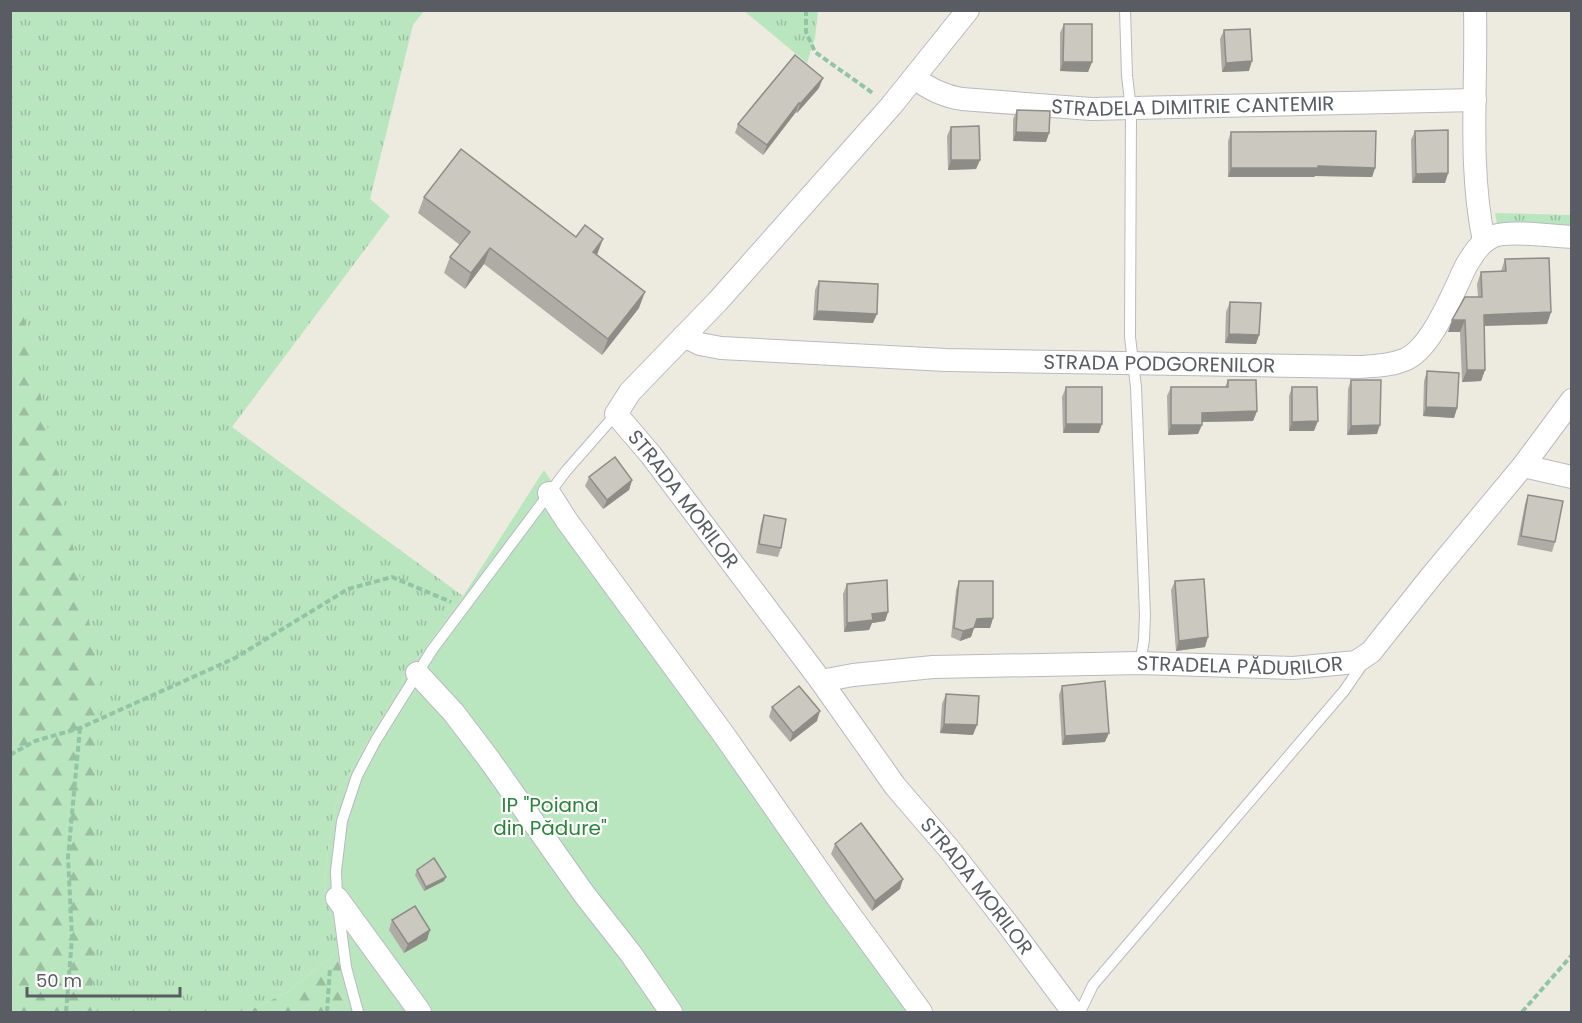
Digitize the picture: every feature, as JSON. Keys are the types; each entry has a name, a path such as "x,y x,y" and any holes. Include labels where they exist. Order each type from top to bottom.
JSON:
{"street":[{"path":"1475,10 1479,214 1484,241 1496,235 1572,237"},
{"name":"STRADA MORILOR","path":"966,12 891,106 718,301 630,392 616,414 651,456 821,681 895,786 950,850 1073,1012"},
{"name":"STRADELA DIMITRIE CANTEMIR","path":"914,78 931,90 962,99 1091,110 1475,100"},
{"name":"STRADA PODGORENILOR","path":"684,336 700,344 750,350 946,360 1384,366 1406,360 1423,346 1472,256 1484,241"},
{"name":"STRADELA PĂDURILOR","path":"821,681 853,675 933,667 1140,663 1293,668 1356,662 1371,652 1523,466 1572,400"},
{"path":"1523,466 1572,477"},
{"path":"549,493 921,1012"},
{"path":"417,673 454,713 491,762 671,1012"},
{"path":"337,898 420,1012"}],"lane":[{"path":"1125,10 1127,76 1131,109 1130,337 1136,387 1145,615 1140,663"},
{"path":"358,1012 346,967 337,898 336,871 338,846 349,797 357,776 417,673 463,608 549,493 616,414"},
{"path":"1080,1012 1093,985 1344,691 1371,652"}],"path":[{"path":"806,10 806,32 815,52 891,106"},
{"path":"10,755 35,741 80,728 235,658 348,589 392,577 463,608"},
{"path":"66,1012 72,938 68,857 80,728"},
{"path":"1522,1012 1572,955"}],"green space":[{"path":"10,11 424,11 413,25 370,199 390,216 232,427 463,596 407,673 339,791 330,831 324,889 339,950 288,992 246,1012 92,1012 17,285 11,278"},
{"path":"744,11 818,11 815,38 807,63"},
{"path":"1495,213 1571,215 1571,226 1497,224"},
{"path":"11,278 17,285 99,667 92,1012 11,1012"},
{"name":"IP \"Poiana din Pădure\"","path":"544,470 582,529 932,1012 353,1012 324,889 330,831 339,791 407,673 463,596"},
{"path":"339,950 353,1012 246,1012 288,992"}],"building":[{"path":"1064,24 1092,24 1092,62 1063,62"},
{"path":"1250,29 1252,61 1226,63 1224,30"},
{"path":"795,55 823,78 799,103 767,145 738,124"},
{"path":"1017,110 1050,111 1049,133 1016,132"},
{"path":"979,126 980,160 951,160 951,127"},
{"path":"1448,130 1448,173 1416,174 1415,131"},
{"path":"1376,131 1375,168 1318,166 1318,168 1231,168 1231,132"},
{"path":"461,149 576,237 585,225 603,239 593,252 645,292 608,339 490,248 471,273 450,257 470,232 424,197"},
{"path":"1549,258 1551,312 1484,315 1485,370 1467,370 1465,320 1452,320 1465,297 1482,297 1481,272 1506,271 1505,259"},
{"path":"819,281 878,284 877,314 817,311"},
{"path":"1230,302 1261,303 1259,335 1229,334"},
{"path":"1427,371 1459,373 1457,408 1426,407"},
{"path":"1228,380 1256,380 1257,411 1202,413 1202,425 1171,425 1171,387 1228,387"},
{"path":"1351,380 1381,380 1380,425 1351,426"},
{"path":"1066,387 1102,387 1102,424 1066,424"},
{"path":"1292,387 1317,387 1318,421 1292,422"},
{"path":"615,457 632,480 607,500 589,477"},
{"path":"1528,495 1563,501 1555,542 1521,536"},
{"path":"764,515 786,519 781,548 759,544"},
{"path":"1204,579 1208,637 1179,641 1175,581"},
{"path":"887,580 888,612 872,614 873,620 847,623 847,584"},
{"path":"959,581 993,581 993,618 977,619 974,628 963,631 954,628"},
{"path":"1105,681 1109,733 1065,736 1062,686"},
{"path":"799,686 820,711 793,733 772,707"},
{"path":"946,694 979,696 977,725 944,724"},
{"path":"861,823 903,879 875,901 835,844"},
{"path":"434,858 446,877 426,887 417,870"},
{"path":"415,906 430,930 408,944 392,920"}]}
